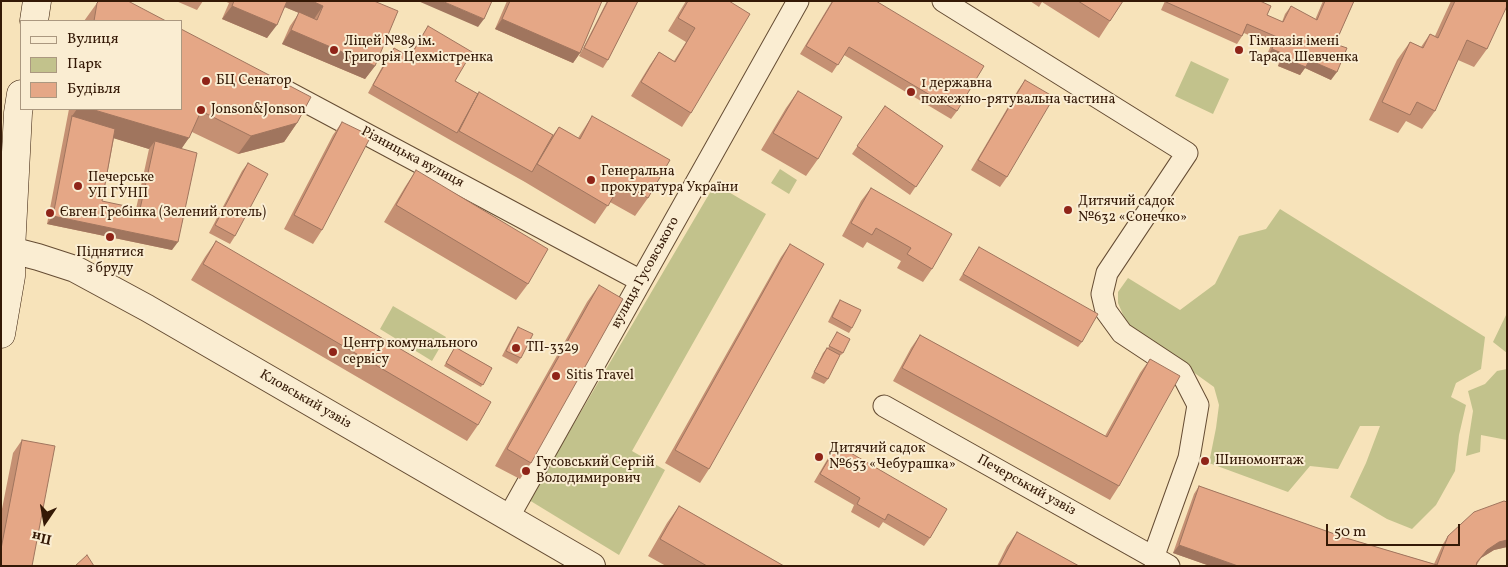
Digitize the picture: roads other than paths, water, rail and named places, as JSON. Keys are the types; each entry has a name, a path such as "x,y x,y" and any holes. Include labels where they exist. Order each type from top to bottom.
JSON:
{"main road":[{"path":"34,20 37,1"},
{"path":"1,144 20,103"},
{"path":"1,334 11,276 6,250 20,103"}],"street":[{"name":"вулиця Гусовського","path":"508,518 798,1"},
{"path":"943,1 1187,153 1107,273 1102,294 1106,311 1122,333 1181,372 1198,405 1190,458 1161,562"},
{"name":"Різницька вулиця","path":"268,81 641,280"},
{"name":"Кловський узвіз","path":"6,250 38,257 75,269 147,308 592,566"},
{"name":"Печерський узвіз","path":"884,406 1161,562"}],"place":[{"name":"Ліцей №89 ім. Григорія Цехмістренка","path":"334,50"},
{"name":"Гімназія імені Тараса Шевченка","path":"1239,50"},
{"name":"БЦ Сенатор","path":"206,81"},
{"name":"1 державна пожежно-рятувальна частина","path":"911,92"},
{"name":"Jonson&Jonson","path":"201,110"},
{"name":"Генеральна прокуратура України","path":"591,180"},
{"name":"Печерське УП ГУНП","path":"78,186"},
{"name":"Дитячий садок №632 «Сонечко»","path":"1068,210"},
{"name":"Євген Гребінка (Зелений готель)","path":"50,213"},
{"name":"Піднятися з бруду","path":"110,237"},
{"name":"ТП-3329","path":"516,348"},
{"name":"Центр комунального сервісу","path":"333,352"},
{"name":"Sitis Travel","path":"556,376"},
{"name":"Дитячий садок №653 «Чебурашка»","path":"819,457"},
{"name":"Шиномонтаж","path":"1205,461"},
{"name":"Гусовський Сергій Володимирович","path":"526,471"}]}
